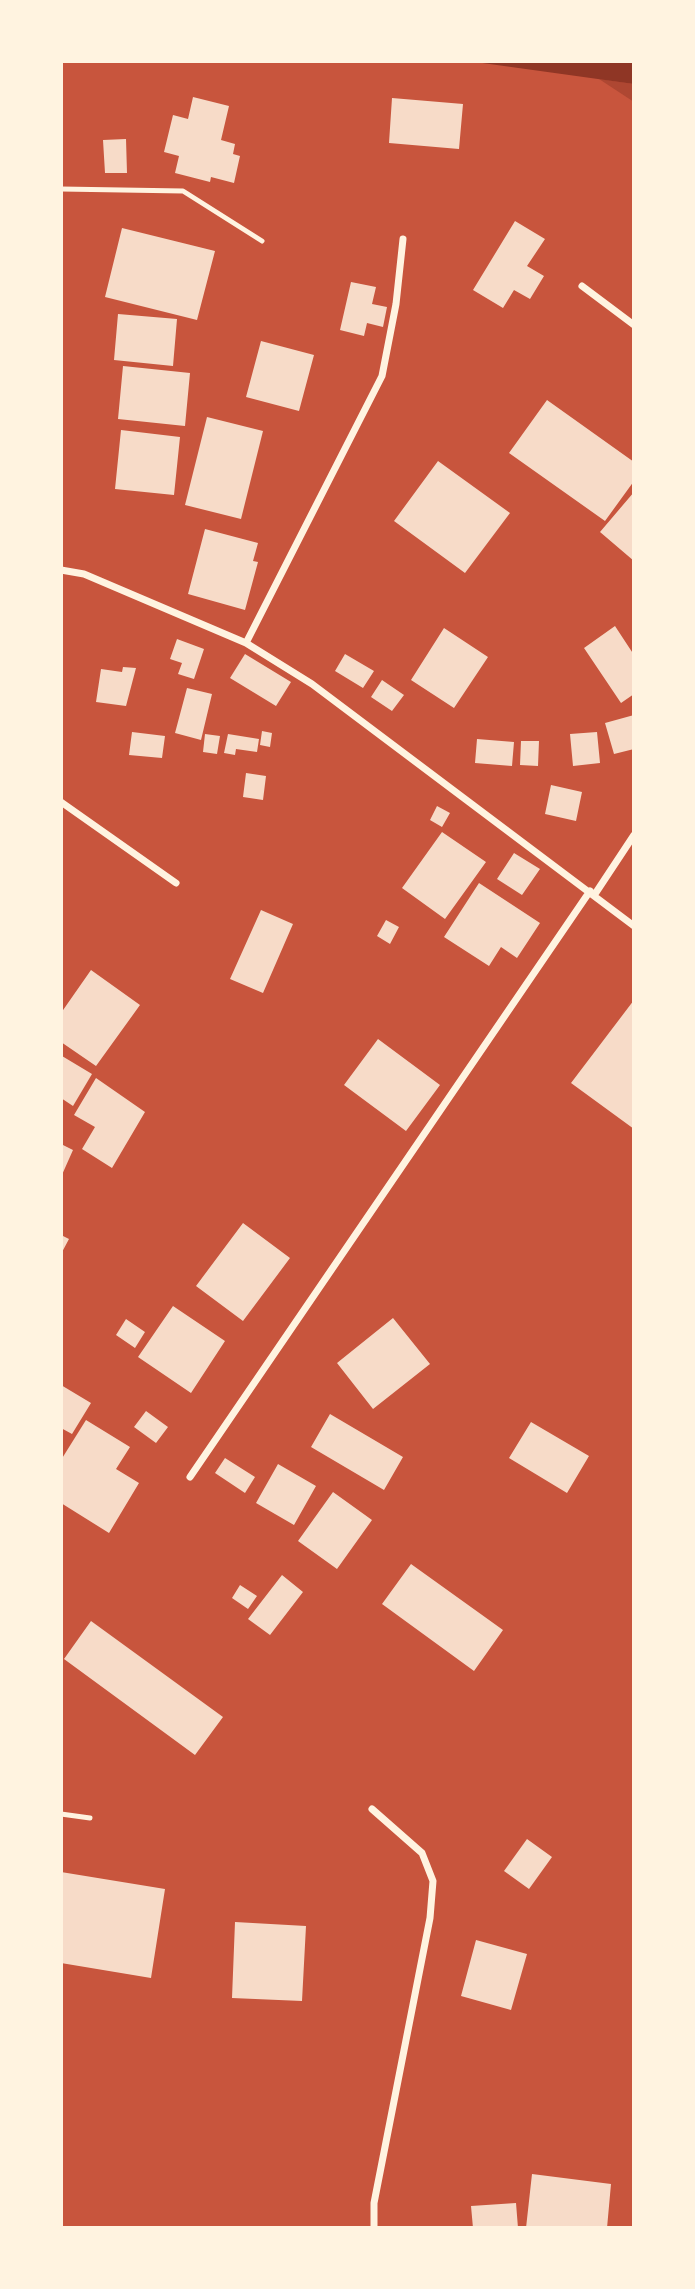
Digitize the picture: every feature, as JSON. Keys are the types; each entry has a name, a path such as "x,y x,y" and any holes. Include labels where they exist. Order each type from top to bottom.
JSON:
{"street":[{"path":"246,643 382,376 396,304 403,239"},
{"path":"582,286 634,325"},
{"path":"61,570 84,574 246,643 312,684 593,892 634,926"},
{"path":"61,802 176,883"},
{"path":"190,1477 634,835"},
{"path":"372,1809 422,1853 433,1881 430,1918 374,2203 374,2228"}],"lane":[{"path":"61,189 183,191 262,241"},
{"path":"61,1814 90,1818"}],"shaded area":[{"path":"468,61 634,61 634,84"},
{"path":"599,79 634,84 634,102"}],"building":[{"path":"193,97 229,106 221,140 235,144 233,154 240,156 234,183 211,177 210,182 175,173 179,156 164,152 173,115 188,119"},
{"path":"392,98 463,104 459,149 389,143"},
{"path":"126,139 127,173 105,173 103,140"},
{"path":"515,221 545,239 527,266 544,276 530,299 514,290 503,308 473,290"},
{"path":"122,228 215,251 197,320 105,297"},
{"path":"351,282 376,287 372,304 387,307 383,327 367,323 364,336 340,330"},
{"path":"118,314 177,319 173,366 114,360"},
{"path":"261,341 314,355 299,411 246,397"},
{"path":"123,366 190,373 185,426 118,419"},
{"path":"547,400 634,462 634,481 605,521 509,453"},
{"path":"207,417 263,431 241,519 185,505"},
{"path":"121,430 180,437 174,495 115,489"},
{"path":"438,461 510,513 465,573 394,521"},
{"path":"634,492 634,561 600,532"},
{"path":"205,529 258,543 253,561 258,562 245,610 188,594"},
{"path":"615,626 634,655 634,694 621,703 584,648"},
{"path":"444,628 488,657 454,708 411,680"},
{"path":"177,639 204,649 194,679 178,674 182,663 170,659"},
{"path":"245,654 291,682 276,706 230,678"},
{"path":"345,654 374,671 363,688 335,671"},
{"path":"123,667 136,668 126,706 96,702 101,669 122,672"},
{"path":"382,680 404,695 392,711 371,697"},
{"path":"187,688 212,694 201,740 175,733"},
{"path":"634,715 634,749 614,754 605,723"},
{"path":"262,731 272,733 270,747 260,745"},
{"path":"132,732 165,736 162,758 129,755"},
{"path":"597,732 600,763 573,766 570,734"},
{"path":"205,734 220,736 217,754 203,752"},
{"path":"228,734 259,739 257,752 236,749 235,755 224,753"},
{"path":"477,739 514,742 512,766 475,763"},
{"path":"521,741 539,741 538,766 520,765"},
{"path":"246,773 266,776 263,800 243,797"},
{"path":"551,785 582,792 576,821 545,814"},
{"path":"437,806 450,813 442,827 430,820"},
{"path":"442,832 486,862 445,919 402,888"},
{"path":"514,853 540,869 522,895 497,879"},
{"path":"479,883 540,923 517,958 501,947 489,966 444,937"},
{"path":"261,910 293,924 263,993 230,979"},
{"path":"386,920 399,927 390,944 377,936"},
{"path":"91,970 140,1005 96,1066 61,1042 61,1013"},
{"path":"634,1000 634,1129 571,1083"},
{"path":"378,1039 440,1085 406,1131 344,1085"},
{"path":"62,1056 92,1074 73,1106 61,1098"},
{"path":"96,1078 145,1112 112,1168 82,1149 95,1127 74,1115"},
{"path":"61,1144 73,1150 61,1177"},
{"path":"243,1223 290,1258 243,1321 196,1286"},
{"path":"61,1235 69,1239 61,1254"},
{"path":"173,1306 225,1341 191,1393 138,1357"},
{"path":"393,1318 430,1364 373,1409 337,1363"},
{"path":"126,1319 145,1332 135,1348 116,1335"},
{"path":"61,1385 91,1403 72,1434 61,1428"},
{"path":"146,1411 168,1427 156,1443 134,1427"},
{"path":"330,1414 403,1457 384,1490 311,1447"},
{"path":"86,1420 130,1447 116,1469 139,1483 109,1533 61,1503 61,1460"},
{"path":"531,1422 589,1456 567,1493 509,1458"},
{"path":"225,1458 255,1477 245,1493 215,1473"},
{"path":"278,1464 316,1486 294,1525 256,1503"},
{"path":"333,1492 372,1520 337,1569 298,1541"},
{"path":"411,1564 503,1630 474,1671 382,1604"},
{"path":"282,1575 303,1592 270,1635 248,1619"},
{"path":"240,1585 257,1596 248,1609 232,1598"},
{"path":"91,1621 223,1717 195,1755 64,1659"},
{"path":"527,1839 552,1857 529,1889 504,1871"},
{"path":"61,1872 165,1889 151,1978 61,1963"},
{"path":"235,1922 306,1926 302,2001 232,1998"},
{"path":"476,1940 527,1954 511,2010 461,1996"},
{"path":"532,2174 611,2184 607,2228 526,2228"},
{"path":"516,2203 518,2228 473,2228 471,2206"}]}
